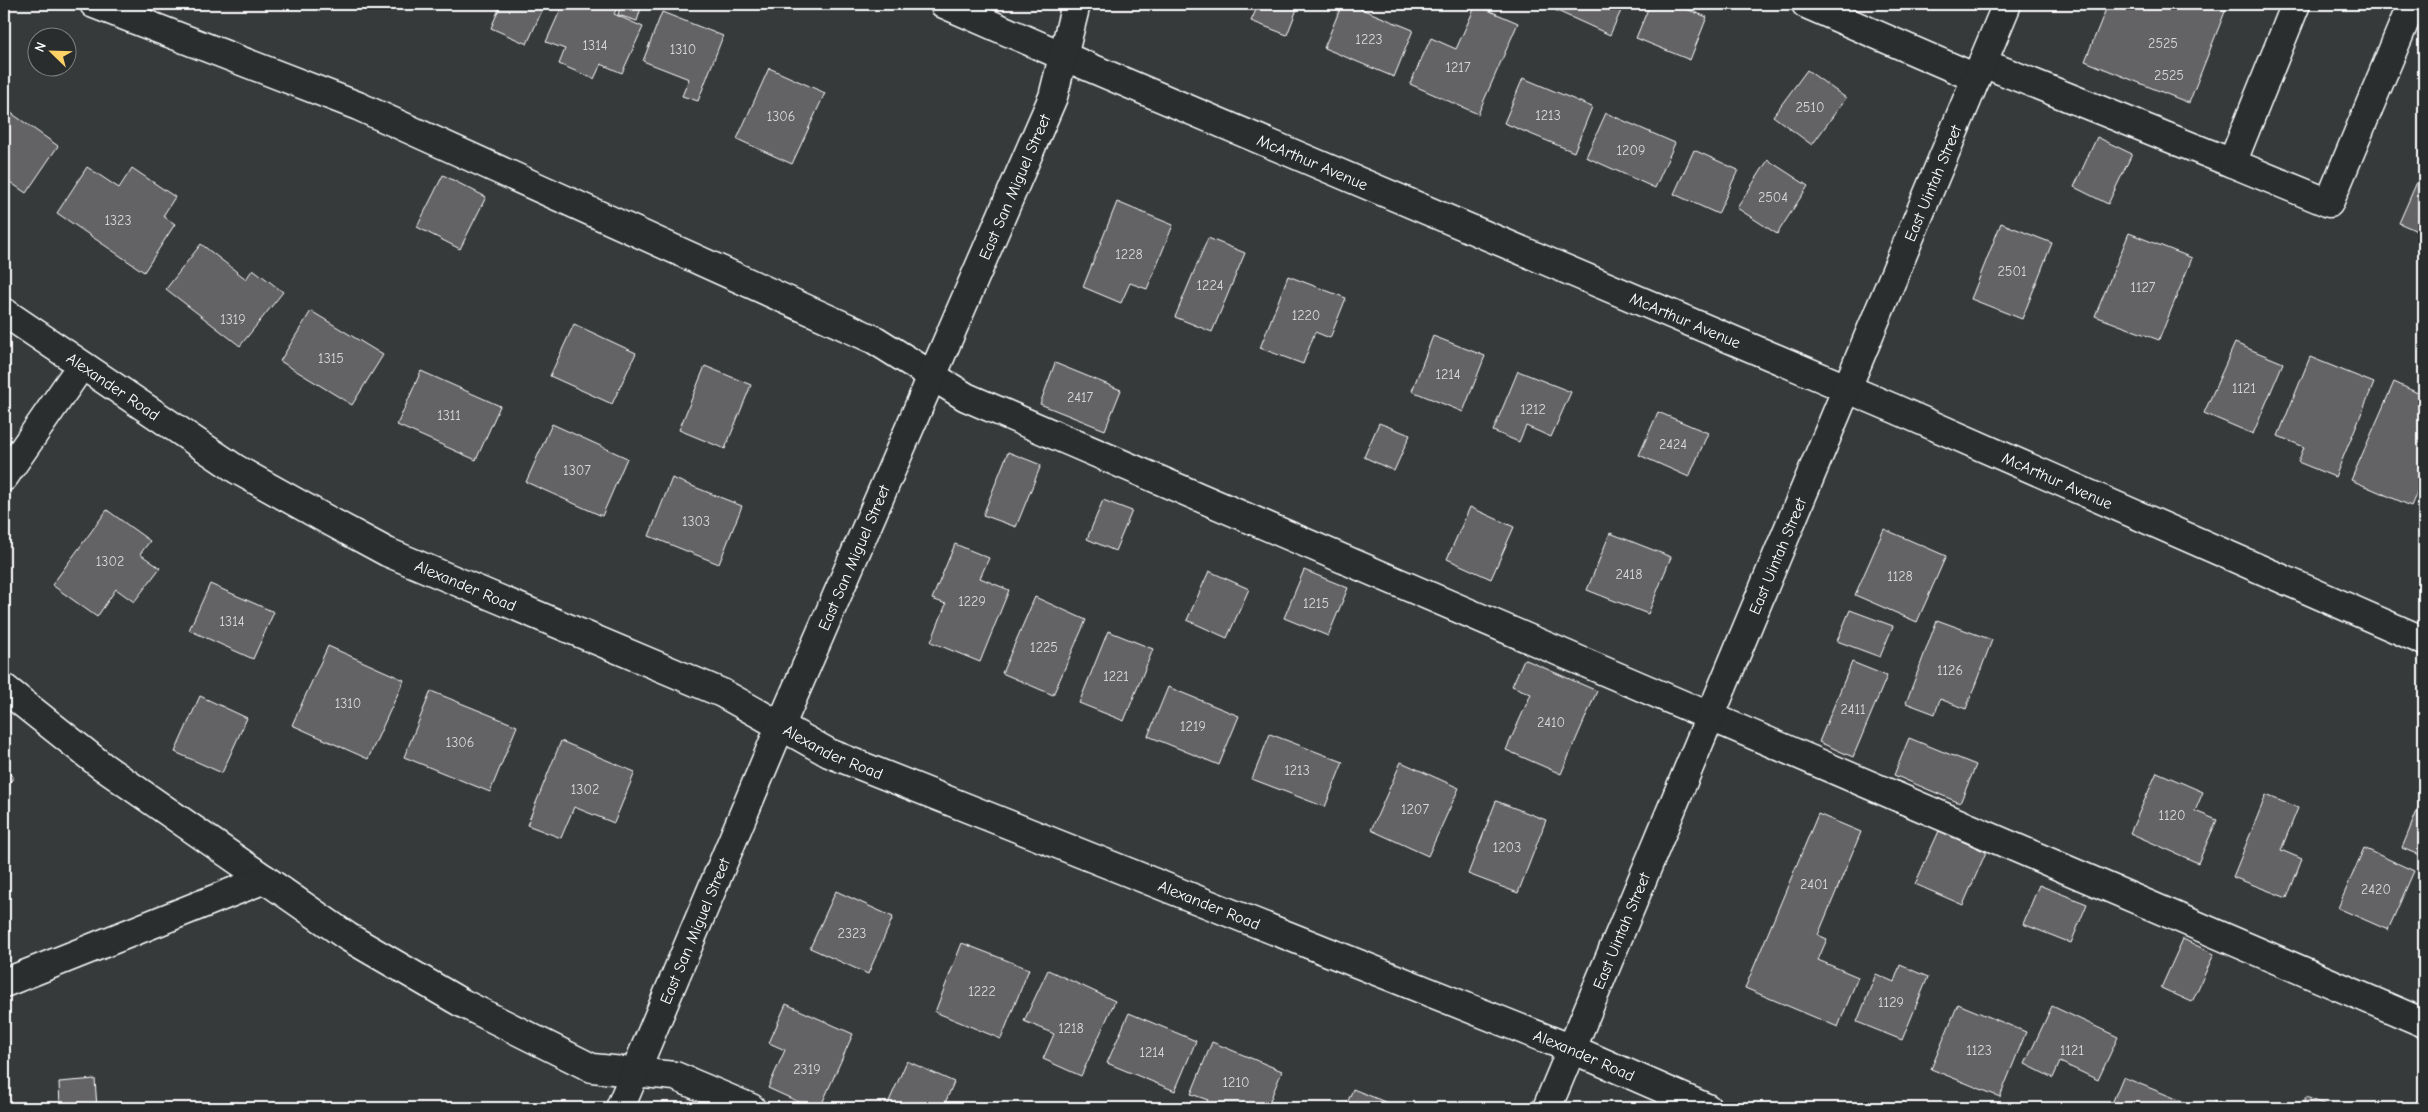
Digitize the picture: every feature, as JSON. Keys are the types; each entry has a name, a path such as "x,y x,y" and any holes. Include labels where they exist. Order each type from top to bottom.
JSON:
{"street":[{"path":"94,4 358,106 875,340 966,396 2424,1023"},
{"name":"McArthur Avenue","path":"944,4 1847,389 2424,640"},
{"name":"East San Miguel Street","path":"620,1108 780,726 1053,97 1076,4"},
{"path":"1806,4 1979,71 2232,163 2329,203 2412,4"},
{"name":"East Uintah Street","path":"1547,1108 2007,4"},
{"path":"2232,163 2296,4"},
{"name":"Alexander Road","path":"4,312 81,366 236,469 388,552 722,693 829,753 1572,1049 1707,1108"},
{"path":"4,477 81,366"},
{"path":"4,688 102,766 348,937 460,1002 592,1068 675,1076 752,1108"},
{"path":"4,983 265,879"}],"building":[{"path":"501,4 545,4 527,44 491,28"},
{"path":"563,4 619,4 614,14 643,27 622,73 601,64 594,79 559,64 565,49 546,42"},
{"path":"621,4 641,8 637,21 618,15"},
{"path":"1239,4 1299,4 1287,35 1251,21 1256,10"},
{"path":"1342,4 1349,4 1413,30 1394,77 1324,48"},
{"path":"1558,4 1624,4 1610,35 1555,10"},
{"path":"1650,4 1673,4 1707,17 1690,60 1636,38"},
{"path":"2108,4 2228,4 2189,103 2085,61"},
{"path":"1476,5 1518,23 1478,114 1410,84 1431,38 1456,49"},
{"path":"662,12 723,36 698,101 682,96 689,79 643,61"},
{"path":"769,68 825,93 792,164 737,139"},
{"path":"1807,70 1846,98 1812,145 1773,116"},
{"path":"1523,78 1592,107 1574,152 1504,123"},
{"path":"4,108 58,146 26,193 4,178"},
{"path":"1606,113 1675,143 1655,188 1586,157"},
{"path":"2097,137 2132,154 2108,204 2074,187"},
{"path":"1694,150 1738,170 1718,214 1674,194"},
{"path":"1768,160 1808,186 1777,234 1737,208"},
{"path":"2424,166 2424,234 2399,223"},
{"path":"87,167 119,188 132,168 175,197 163,216 175,224 144,272 57,213"},
{"path":"443,175 486,197 460,249 417,227"},
{"path":"1117,202 1173,225 1147,289 1130,283 1121,303 1083,287"},
{"path":"2001,223 2052,243 2022,319 1971,299"},
{"path":"2129,233 2192,258 2159,340 2095,316"},
{"path":"1208,238 1245,253 1212,332 1175,317"},
{"path":"201,244 246,279 253,269 283,292 240,346 166,289"},
{"path":"1288,276 1346,298 1330,338 1315,332 1303,364 1260,348"},
{"path":"311,311 383,355 352,405 280,361"},
{"path":"574,324 636,353 612,404 550,376"},
{"path":"1433,336 1485,356 1463,412 1412,391"},
{"path":"2235,343 2283,363 2253,434 2204,413"},
{"path":"2310,357 2374,383 2335,477 2298,462 2304,447 2278,436"},
{"path":"1055,363 1121,390 1105,430 1040,404"},
{"path":"705,366 751,385 725,449 679,430"},
{"path":"421,371 500,406 476,460 397,425"},
{"path":"1518,371 1571,392 1551,437 1526,426 1519,442 1493,431"},
{"path":"2394,382 2424,396 2424,476 2411,506 2351,480"},
{"path":"1658,412 1708,433 1689,477 1639,455"},
{"path":"1379,423 1410,435 1394,471 1364,457"},
{"path":"552,424 627,458 602,516 526,482"},
{"path":"1008,452 1041,465 1016,527 983,515"},
{"path":"672,478 742,506 719,564 649,536"},
{"path":"1103,500 1132,511 1115,551 1087,539"},
{"path":"1470,507 1514,527 1491,579 1447,559"},
{"path":"107,510 150,541 140,554 160,568 134,602 116,589 97,617 52,585"},
{"path":"1884,529 1946,556 1917,622 1855,595"},
{"path":"1610,533 1671,557 1648,614 1587,590"},
{"path":"955,544 989,558 980,578 1009,590 980,662 931,642 946,604 932,599"},
{"path":"1304,570 1348,588 1328,636 1284,618"},
{"path":"1209,571 1249,589 1227,638 1187,620"},
{"path":"210,584 274,612 253,659 189,630"},
{"path":"1035,597 1086,620 1053,695 1002,673"},
{"path":"1850,610 1893,626 1880,657 1837,641"},
{"path":"1937,620 1992,640 1966,709 1940,699 1935,714 1906,703"},
{"path":"1108,631 1153,649 1124,721 1079,703"},
{"path":"328,646 404,680 368,759 292,725"},
{"path":"1524,659 1597,691 1561,774 1506,750 1531,694 1512,686"},
{"path":"1852,662 1887,676 1853,757 1819,742"},
{"path":"1168,687 1239,716 1219,765 1148,736"},
{"path":"431,691 517,726 490,792 404,757"},
{"path":"200,696 247,718 222,773 175,752"},
{"path":"1270,734 1343,762 1325,807 1252,779"},
{"path":"1909,738 1976,765 1960,803 1894,775"},
{"path":"561,741 635,772 614,823 574,807 561,838 527,825"},
{"path":"1401,762 1459,788 1428,856 1371,830"},
{"path":"4,769 14,777 4,790"},
{"path":"2157,772 2203,792 2195,811 2217,820 2198,863 2130,833"},
{"path":"2424,794 2424,857 2402,848"},
{"path":"2266,795 2298,808 2281,850 2302,859 2287,898 2233,877"},
{"path":"1496,801 1546,820 1518,893 1468,874"},
{"path":"1818,814 1861,832 1818,935 1827,939 1818,960 1858,977 1838,1027 1745,988"},
{"path":"1939,831 1986,852 1963,905 1915,884"},
{"path":"2364,848 2414,871 2388,930 2338,908"},
{"path":"2039,885 2087,904 2071,943 2023,924"},
{"path":"836,891 893,917 868,974 810,948"},
{"path":"2183,939 2214,954 2192,1002 2161,988"},
{"path":"962,943 1029,969 1001,1039 935,1012"},
{"path":"1900,965 1928,977 1902,1040 1857,1022 1876,974 1894,982"},
{"path":"1048,970 1115,1001 1081,1076 1043,1059 1054,1034 1024,1021"},
{"path":"786,1004 853,1034 820,1108 812,1108 768,1088 785,1050 769,1043"},
{"path":"1958,1004 2026,1032 2000,1097 1931,1069"},
{"path":"2052,1006 2118,1037 2098,1080 2060,1062 2053,1078 2025,1064"},
{"path":"1129,1013 1196,1041 1175,1091 1107,1063"},
{"path":"1212,1042 1282,1071 1267,1108 1204,1108 1208,1100 1191,1094"},
{"path":"907,1061 954,1082 943,1108 886,1108"},
{"path":"2123,1077 2189,1104 2187,1108 2110,1108"},
{"path":"95,1079 97,1108 60,1108 59,1082"},
{"path":"1353,1089 1400,1108 1345,1108"},
{"path":"2306,1097 2334,1108 2301,1108"},
{"path":"2215,1101 2232,1108 2212,1108"}]}
